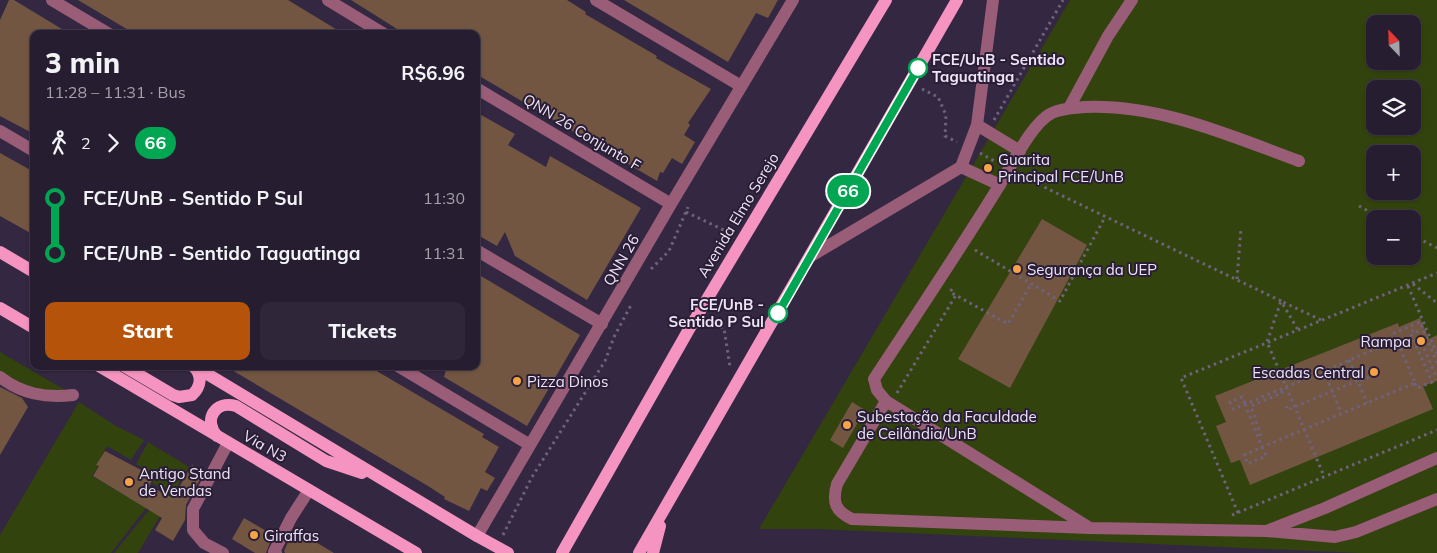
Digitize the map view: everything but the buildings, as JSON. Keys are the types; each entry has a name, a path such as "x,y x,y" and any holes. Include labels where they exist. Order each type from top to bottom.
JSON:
{"main road":[{"name":"Avenida Elmo Serejo","path":"562,553 688,331 886,0"},
{"path":"639,553 957,0"},
{"path":"0,252 30,270"},
{"path":"0,307 30,318"},
{"path":"0,307 30,326"},
{"name":"Via N3","path":"106,370 416,553"},
{"path":"131,370 179,397 192,395 199,386 199,375 196,370"},
{"path":"200,370 508,553"},
{"path":"223,440 211,426 212,415 220,406 231,404 326,461 386,481"},
{"path":"653,553 663,514"}],"street":[{"path":"52,0 102,30"},
{"path":"328,0 377,30"},
{"path":"596,0 741,86"},
{"name":"QNN 26","path":"477,536 793,0"},
{"path":"811,256 961,167 969,148 982,128 993,0"},
{"path":"1069,108 1108,36 1132,0"},
{"name":"QNN 26 Conjunto F","path":"480,90 672,204"},
{"path":"1090,528 890,399 877,390 874,379 1020,151 1042,120 1053,112 1069,108 1109,106 1166,115 1300,161"},
{"path":"982,128 1020,151"},
{"path":"0,131 30,149"},
{"path":"961,167 1000,185"},
{"path":"480,252 602,324"},
{"path":"405,370 530,445"},
{"path":"0,377 11,385 34,394 47,396 73,395"},
{"path":"890,399 837,484 836,507 852,519 1090,528 1266,531 1327,537 1347,535 1437,499"},
{"path":"223,440 193,509 193,530 204,543 223,553"},
{"path":"1266,531 1325,508 1437,458"},
{"path":"276,553 274,552 291,518 309,490"}],"path":[{"path":"982,128 1063,0"},
{"path":"920,88 938,97 946,115 945,136 969,148"},
{"path":"1009,170 1105,218 1321,320"},
{"path":"648,273 669,251 690,204"},
{"path":"1359,206 1366,210"},
{"path":"686,212 726,232"},
{"path":"962,242 1060,301 1105,218"},
{"path":"1237,280 1241,228"},
{"path":"1421,240 1437,248"},
{"path":"1238,512 1180,378 1437,274"},
{"path":"955,283 950,292 1008,324 1031,284"},
{"path":"1413,283 1437,303"},
{"path":"1408,285 1437,354"},
{"path":"890,399 956,295"},
{"path":"496,547 532,477 605,362 614,337 635,297"},
{"path":"1280,301 1298,330"},
{"path":"1280,301 1267,342 1324,476"},
{"path":"1437,363 1420,322 1394,333 1417,388 1432,382 1410,332 1416,329 1437,378"},
{"path":"688,331 712,324 724,328 733,390"},
{"path":"1397,340 1244,406 1262,447 1266,456 1248,464 1244,455 1262,447 1341,413 1415,383"},
{"path":"1349,360 1367,403"},
{"path":"1372,368 1375,375 1357,379 1372,368"},
{"path":"1324,371 1341,413"},
{"path":"1287,410 1364,376"},
{"path":"1261,436 1251,406 1282,393 1281,389"},
{"path":"1229,516 1437,430"}],"green space":[{"path":"1070,0 1437,0 1437,553 1359,553 817,529 759,529"},
{"path":"0,352 65,390 36,391 0,373"},
{"path":"79,402 116,426 144,440 131,460 107,446 92,476 146,508 111,553 0,553 0,535"},
{"path":"148,442 189,467 138,553 114,553 149,510 161,488 152,483 156,476 136,464"}],"bus line":[{"name":"66","path":"778,313 918,68"}],"place":[{"name":"FCE/UnB - Sentido Taguatinga","path":"918,68"},
{"name":"Guarita Principal FCE/UnB","path":"988,168"},
{"name":"Segurança da UEP","path":"1017,269"},
{"name":"FCE/UnB - Sentido P Sul","path":"778,313"},
{"name":"Rampa","path":"1421,341"},
{"name":"Escadas Central","path":"1374,372"},
{"name":"Pizza Dinos","path":"517,381"},
{"name":"Subestação da Faculdade de Ceilândia/UnB","path":"847,425"},
{"name":"Antigo Stand de Vendas","path":"129,482"},
{"name":"Giraffas","path":"254,535"}]}
